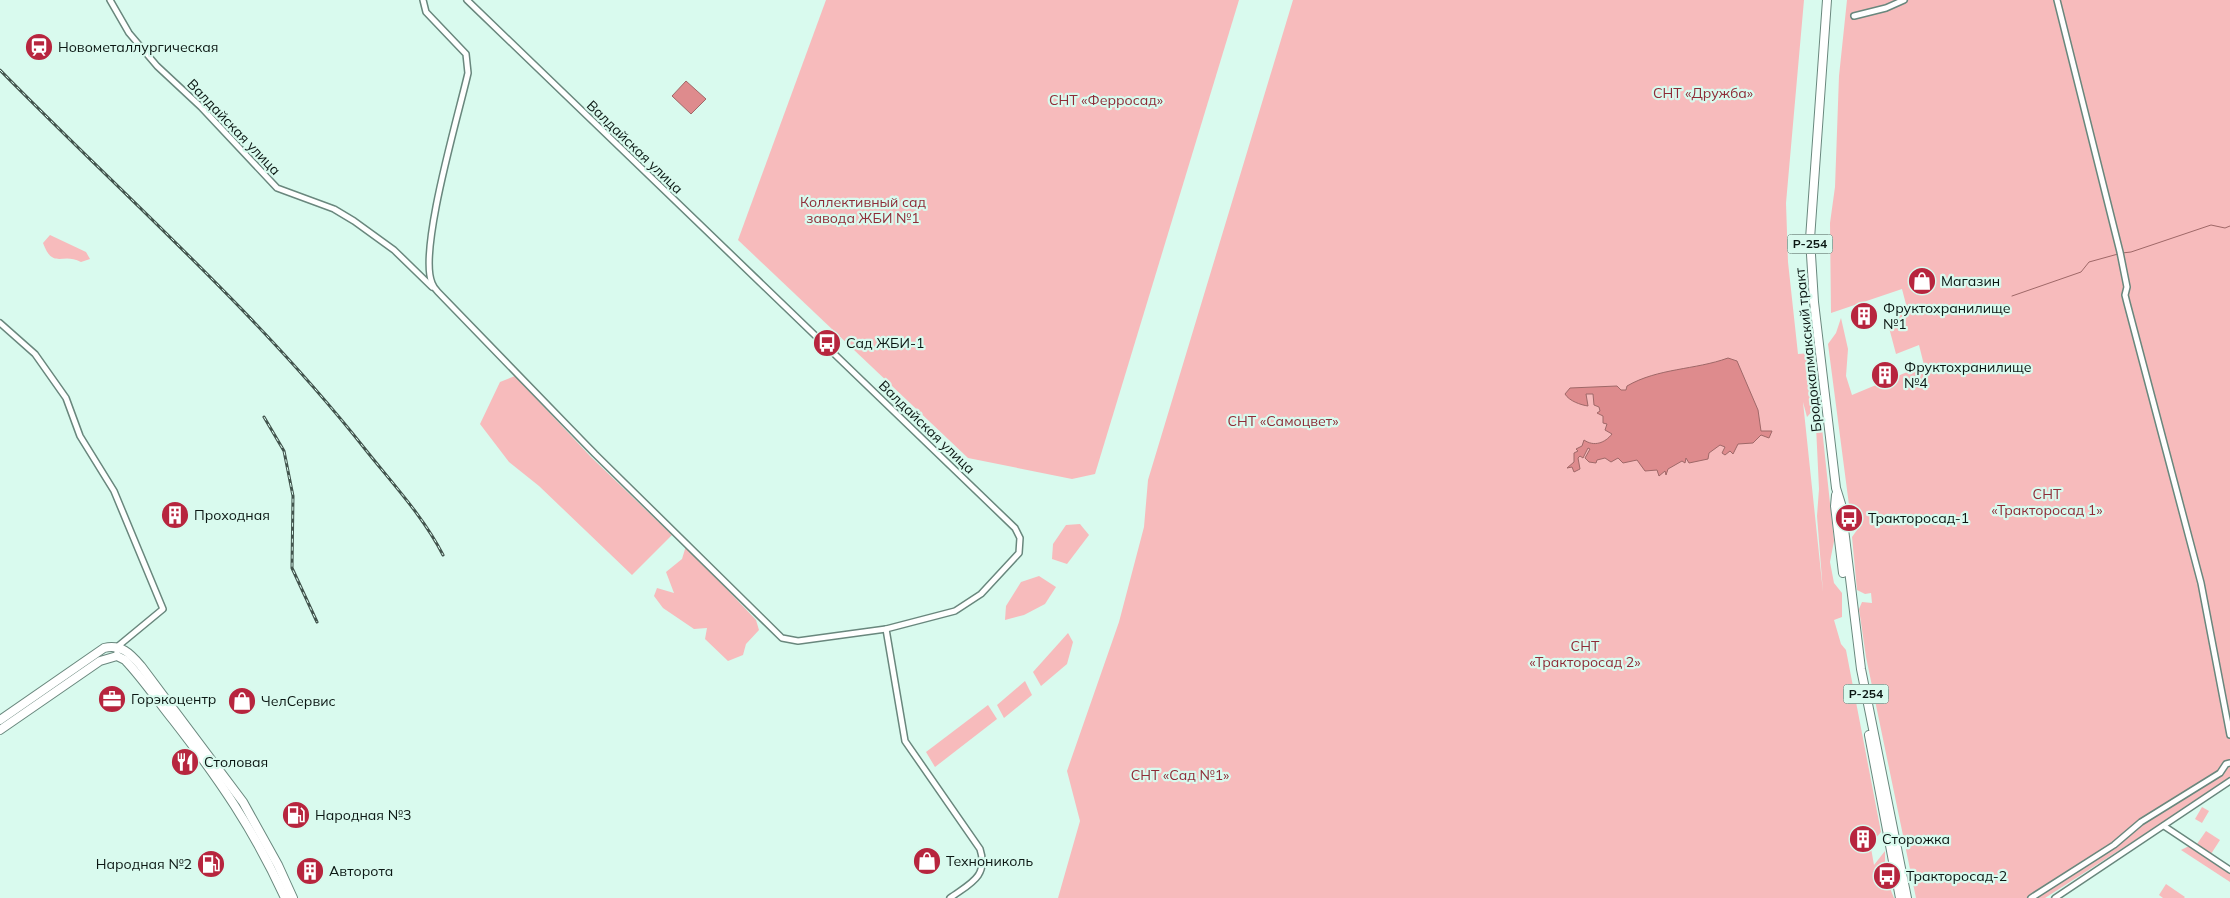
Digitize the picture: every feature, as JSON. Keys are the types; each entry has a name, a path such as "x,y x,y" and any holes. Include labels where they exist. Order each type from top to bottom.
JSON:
{"main road":[{"name":"Бродокалмакский тракт","path":"1827,0 1811,204 1810,258 1836,488 1835,506 1854,655 1900,898"},
{"name":"Бродокалмакский тракт","path":"1836,488 1841,504 1861,669 1907,898"},
{"path":"0,720 98,652 109,647 117,647 129,653 223,773 258,828 293,898"},
{"path":"0,730 100,661 118,656 130,666 217,777 253,832 285,898"}],"street":[{"name":"Валдайская улица","path":"110,0 129,33 157,66 201,107 277,188 334,209 394,250 782,638 798,641 886,629 955,611 981,594 1019,553 1020,538 1015,528 467,0"},
{"path":"423,0 426,12 466,54 468,73 431,230 429,265 431,282 438,292"},
{"path":"1854,16 1886,8 1904,0"},
{"path":"2057,0 2120,252 2127,287 2125,295 2201,583 2230,735"},
{"path":"0,323 34,354 66,398 80,436 114,491 163,609 117,647 118,656"},
{"path":"886,629 905,741 980,849 983,859 982,870 977,877 950,898"},
{"path":"2031,898 2114,845 2142,822 2220,773 2226,764 2230,763"},
{"path":"2055,898 2230,781"},
{"path":"2164,826 2230,870"}],"green space":[{"path":"826,0 1239,0 1095,474 1072,479 968,458 738,240"},
{"path":"1293,0 1804,0 1786,203 1788,262 1798,354 1810,353 1820,397 1820,420 1814,409 1807,417 1803,402 1823,592 1817,516 1819,489 1816,426 1822,428 1834,541 1830,562 1834,583 1842,593 1842,617 1834,620 1841,644 1846,650 1881,832 1875,839 1869,837 1874,865 1885,851 1885,876 1894,898 1058,898 1080,821 1067,771 1119,622 1144,527 1148,480"},
{"name":"СНТ «Тракторосад 1»","path":"1847,0 2230,0 2230,779 2045,898 1916,898 1866,657 1859,609 1862,602 1872,603 1871,593 1865,594 1857,590 1852,537 1857,530 1849,505 1828,344 1836,333 1841,318 1848,349 1846,376 1852,395 1924,365 1919,345 1896,354 1887,320 1908,312 1902,289 1831,313 1830,223 1835,187 1839,76"},
{"path":"50,235 86,252 90,259 81,262 74,259 59,259 50,256 43,243"},
{"path":"515,376 591,457 672,535 632,575 539,486 509,462 480,424 500,382"},
{"path":"1080,524 1089,535 1067,564 1052,559 1053,544 1066,525"},
{"path":"686,546 756,620 759,630 746,644 743,655 728,661 705,639 707,628 694,629 663,608 654,596 657,588 674,593 666,572 682,559"},
{"path":"1039,576 1056,587 1045,604 1024,615 1005,620 1006,606 1021,582"},
{"path":"1068,633 1073,642 1067,664 1041,686 1033,672"},
{"path":"1025,681 1032,695 1004,718 997,705"},
{"path":"988,705 997,719 935,767 926,752"},
{"path":"2202,807 2209,811 2202,823 2195,819"},
{"path":"2206,831 2220,840 2211,854 2197,844"},
{"path":"2189,846 2230,873 2230,882 2181,850"},
{"path":"2166,884 2185,897 2163,898 2159,895"}],"shaded area":[{"path":"686,81 706,99 691,114 672,96"},
{"path":"1728,358 1737,361 1758,410 1761,431 1772,431 1769,438 1761,435 1753,443 1738,444 1733,454 1730,451 1725,455 1722,453 1725,447 1720,445 1709,453 1708,459 1689,463 1686,458 1685,463 1682,461 1668,469 1666,475 1665,471 1659,476 1657,470 1645,471 1637,460 1623,463 1618,458 1611,462 1605,458 1597,460 1596,463 1589,462 1585,458 1590,449 1588,448 1583,458 1580,456 1578,458 1580,469 1574,472 1572,467 1567,468 1574,462 1574,453 1578,451 1576,449 1582,446 1584,440 1595,444 1606,440 1612,434 1605,430 1607,424 1603,423 1603,416 1597,413 1600,411 1599,407 1594,405 1593,394 1586,394 1588,406 1582,405 1572,401 1565,394 1570,388 1617,386 1621,390 1626,390 1627,386 1651,376"}],"waterway":[{"path":"2122,253 2131,252 2211,225 2225,228 2230,226"},
{"path":"2012,296 2081,272 2089,262 2118,254"}],"railway":[{"path":"0,70 188,255 279,349 323,398 407,500 443,555"},
{"path":"264,417 284,451 293,496 292,568 317,622"}],"place":[{"name":"Новометаллургическая","path":"39,47"},
{"name":"Магазин","path":"1922,281"},
{"name":"Фруктохранилище №1","path":"1864,316"},
{"name":"Сад ЖБИ-1","path":"827,343"},
{"name":"Фруктохранилище №4","path":"1885,375"},
{"name":"Проходная","path":"175,515"},
{"name":"Тракторосад-1","path":"1849,518"},
{"name":"Горэкоцентр","path":"112,699"},
{"name":"ЧелСервис","path":"242,701"},
{"name":"Столовая","path":"185,762"},
{"name":"Народная №3","path":"296,815"},
{"name":"Сторожка","path":"1863,839"},
{"name":"Технониколь","path":"927,861"},
{"name":"Народная №2","path":"211,864"},
{"name":"Авторота","path":"310,871"},
{"name":"Тракторосад-2","path":"1887,876"}],"park label":[{"name":"СНТ «Дружба»","path":"1703,93"},
{"name":"СНТ «Ферросад»","path":"1106,100"},
{"name":"Коллективный сад завода ЖБИ №1","path":"863,210"},
{"name":"СНТ «Самоцвет»","path":"1283,421"},
{"name":"СНТ «Тракторосад 2»","path":"1585,654"},
{"name":"СНТ «Сад №1»","path":"1180,775"}]}
